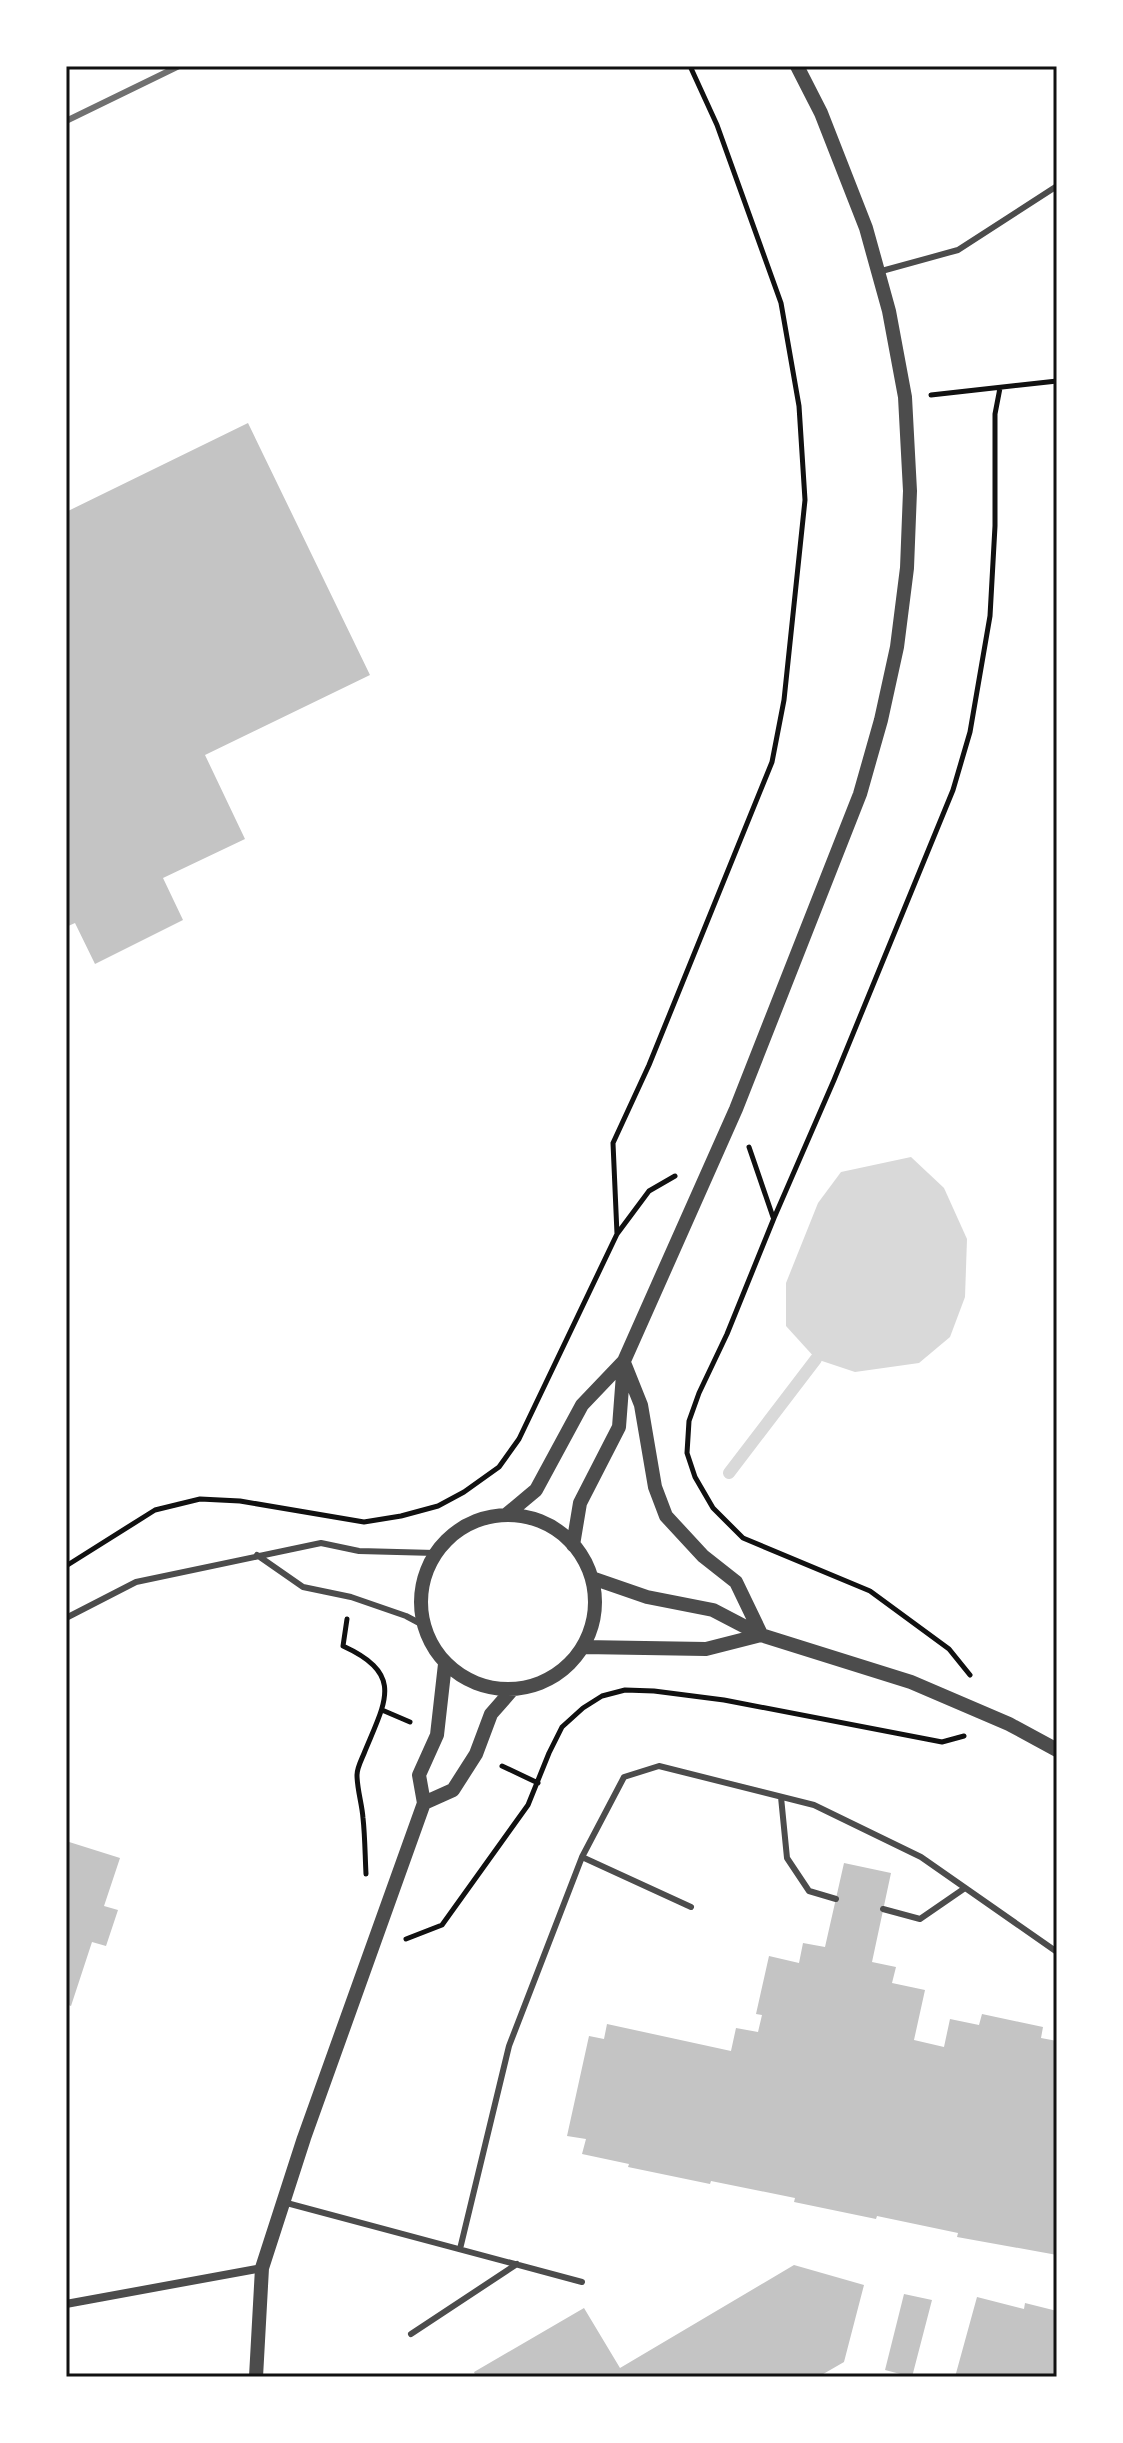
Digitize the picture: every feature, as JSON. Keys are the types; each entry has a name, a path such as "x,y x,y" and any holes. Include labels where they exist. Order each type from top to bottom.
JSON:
{"street":[{"path":"573,1545 580,1503 619,1427 624,1361 736,1109 860,794 897,647 907,568 910,491 905,397 889,311 866,228 821,113 797,66"},
{"path":"506,1515 536,1490 582,1405 624,1361"},
{"path":"624,1361 641,1405 655,1487 666,1516 703,1556 736,1582 761,1635"},
{"path":"506,1515 532,1518 555,1528 573,1545 588,1566 595,1602 592,1625 583,1647 570,1664 553,1677 533,1686 512,1690 488,1688 465,1679 445,1664 428,1639 420,1601 424,1576 435,1553 449,1538 466,1525 485,1517 506,1515"},
{"path":"592,1578 647,1597 713,1610 761,1635 911,1682 1009,1724 1057,1750"},
{"path":"583,1647 706,1649 761,1635"},
{"path":"256,2377 262,2268 424,1803 419,1775 437,1735 445,1664"},
{"path":"424,1803 453,1790 476,1754 491,1714 512,1690"},
{"path":"66,2304 262,2268"}],"lane":[{"path":"878,272 958,250 1057,186"},
{"path":"66,1618 136,1582 321,1543 359,1551 435,1553"},
{"path":"257,1555 303,1587 351,1597 423,1625"},
{"path":"460,2249 509,2046 582,1857 624,1777 659,1766 814,1805 921,1857 1057,1952"},
{"path":"781,1797 787,1858 809,1891 836,1899"},
{"path":"582,1857 691,1907"},
{"path":"883,1909 920,1919 965,1888"},
{"path":"283,2202 582,2282"},
{"path":"411,2334 517,2264"}],"path":[{"path":"617,1234 613,1143 649,1065 772,762 784,700 805,500 799,406 781,303 717,125 690,66"},
{"path":"905,397 1057,381"},
{"path":"370,1953 442,1925 528,1805 562,1727 602,1696 625,1690 724,1700 942,1742 1009,1724 949,1649 870,1591 743,1538 713,1508 695,1477 687,1453 689,1421 694,1407 840,1066 953,790 970,732 990,616 995,526 995,414 1000,388"},
{"path":"736,1109 774,1218"},
{"path":"66,1566 155,1510 200,1499 240,1501 364,1522 438,1506 464,1492 499,1467 519,1439 617,1234 649,1191 716,1154"},
{"path":"347,1618 343,1646 364,1655 376,1666 386,1692 357,1772 366,1877"},
{"path":"382,1710 419,1726"},
{"path":"493,1762 538,1783"}],"shaded area":[{"path":"911,1157 944,1188 967,1239 965,1297 950,1337 919,1363 855,1372 816,1359 786,1326 786,1283 818,1203 841,1172"}],"building":[{"path":"248,423 370,675 205,755 245,839 163,878 183,920 95,964 75,923 66,927 66,512"},
{"path":"66,1841 120,1858 104,1906 118,1910 106,1946 92,1942 71,2006 66,2004"},
{"path":"844,1863 891,1873 872,1962 896,1967 892,1983 925,1990 914,2040 944,2047 950,2019 979,2025 982,2014 1043,2027 1041,2038 1057,2041 1057,2255 957,2237 958,2233 877,2216 876,2219 794,2202 795,2198 628,2167 629,2164 582,2154 586,2139 567,2136 589,2036 604,2039 607,2024 731,2051 736,2028 758,2032 762,2015 756,2014 769,1956 799,1963 803,1943 825,1947"},
{"path":"794,2265 864,2285 844,2362 818,2377 476,2377 474,2372 584,2308 620,2368"},
{"path":"904,2294 932,2300 912,2377 885,2370"},
{"path":"977,2297 1024,2309 1025,2303 1057,2311 1057,2377 955,2377"}],"waterway":[{"path":"729,1473 816,1359"}],"railway":[{"path":"66,121 179,66"}]}
